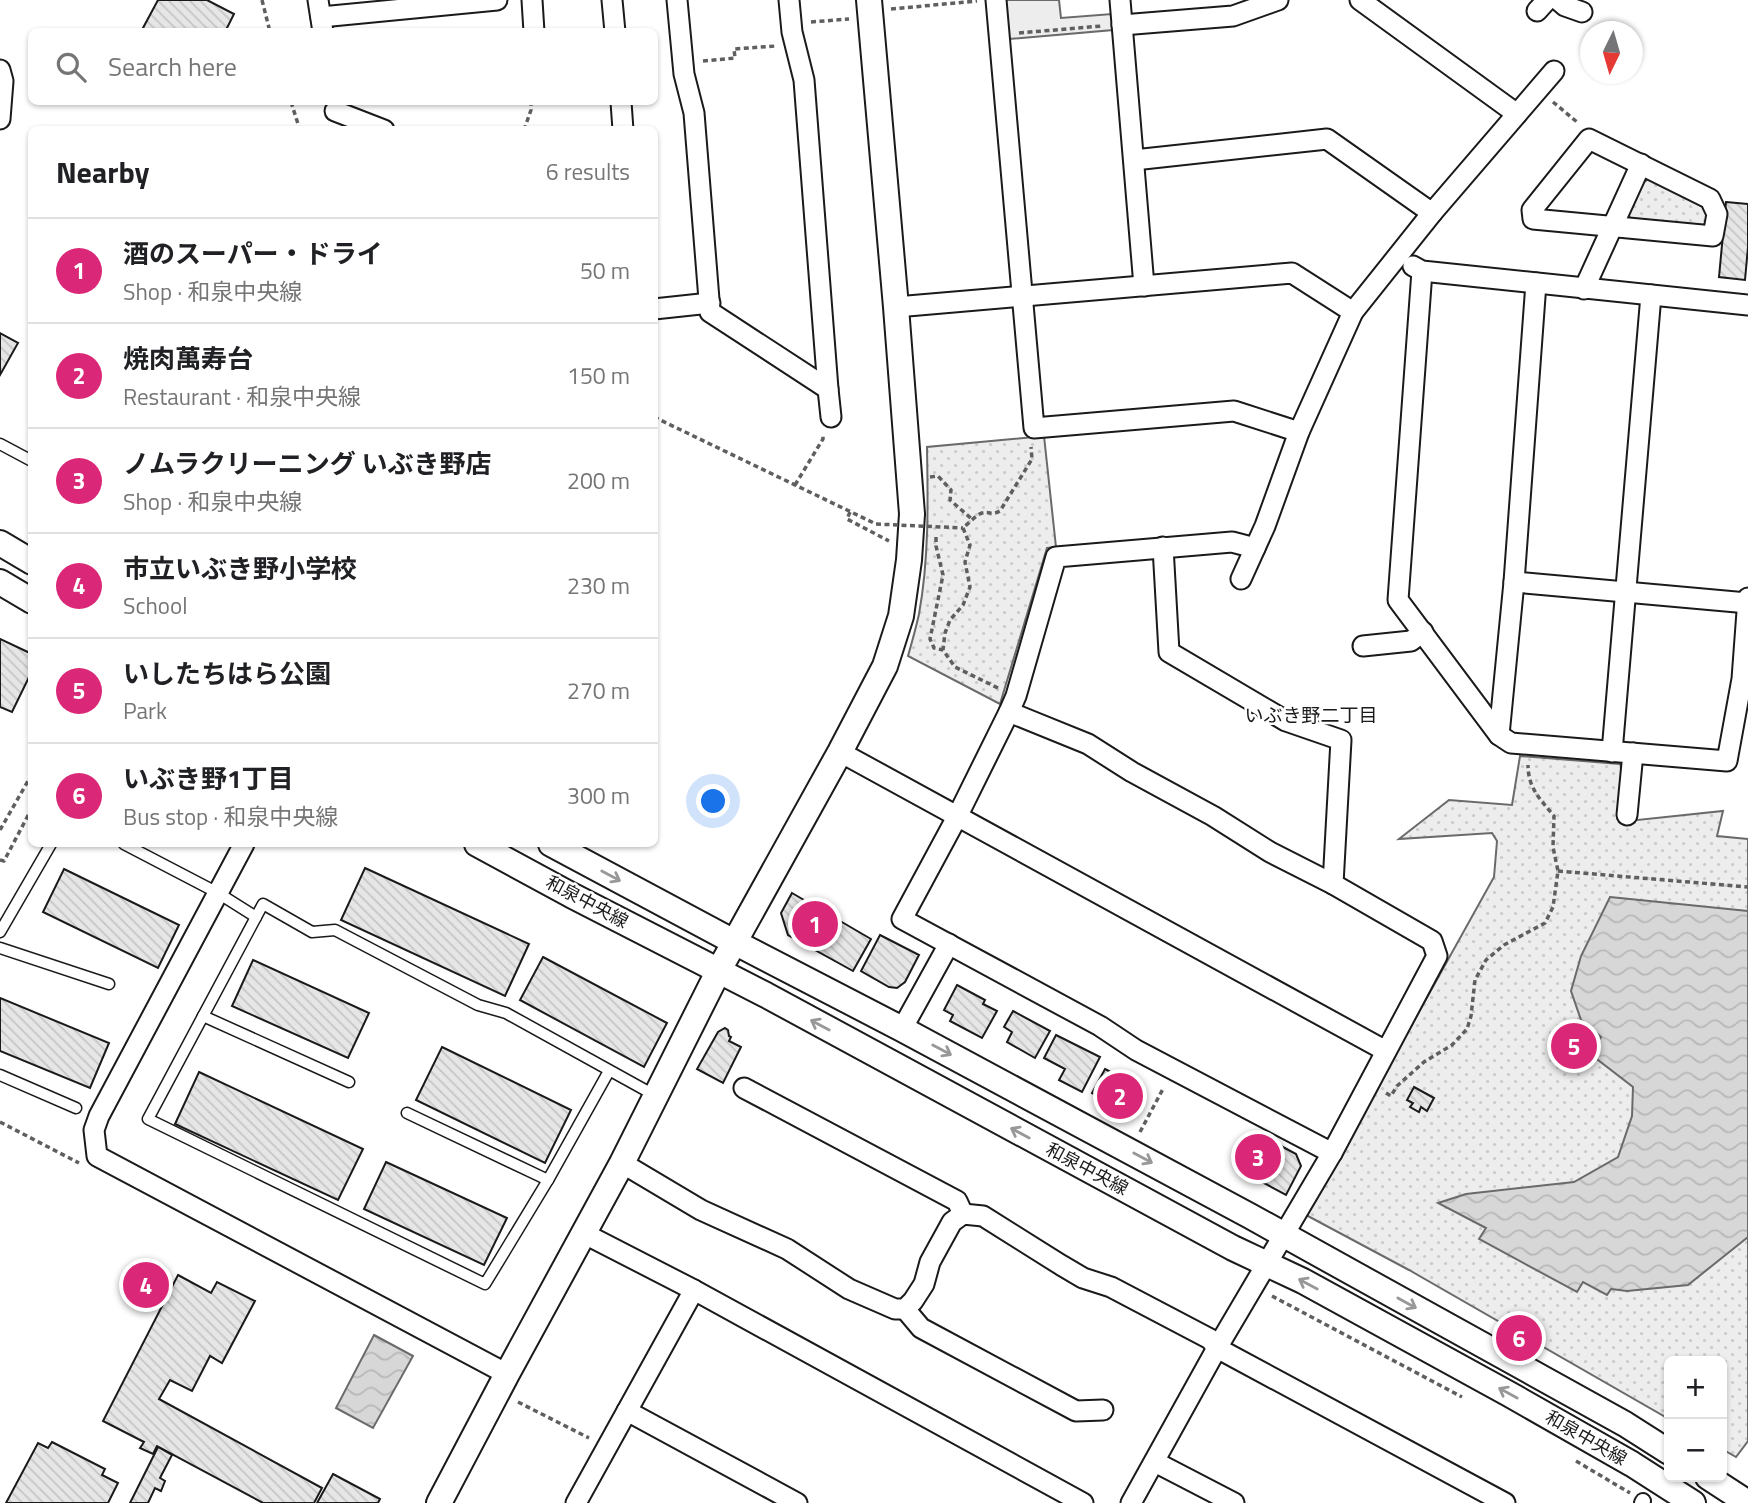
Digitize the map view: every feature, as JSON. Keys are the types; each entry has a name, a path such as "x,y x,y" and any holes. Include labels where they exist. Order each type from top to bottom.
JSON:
{"street":[{"path":"321,16 497,0"},
{"path":"532,0 534,28"},
{"path":"612,0 615,28"},
{"path":"677,0 684,74 694,113 710,312 828,390"},
{"path":"789,0 795,45 804,80 831,417"},
{"path":"1120,0 1144,286"},
{"path":"1122,24 1233,16 1278,0"},
{"path":"1360,0 1517,114"},
{"path":"1558,0 1565,6 1582,12"},
{"path":"988,1 999,34 1034,428 1234,411 1299,432"},
{"path":"439,1503 508,1386 583,1233 719,971 885,666 901,616 912,514 869,9"},
{"path":"0,70 3,81 0,119"},
{"path":"1241,579 1265,526 1299,432 1353,312 1554,71"},
{"path":"621,105 623,126"},
{"path":"336,114 372,126"},
{"path":"1134,160 1326,139 1433,213"},
{"path":"1589,139 1710,199 1717,214 1713,236 1533,219 1532,210 1589,139"},
{"path":"1584,289 1641,164"},
{"path":"1397,258 1422,271 1748,304"},
{"path":"1422,271 1398,600 1499,735 1511,743 1727,761 1742,679 1748,602 1514,582"},
{"path":"896,307 1292,273 1353,312"},
{"path":"1499,735 1514,582 1536,283"},
{"path":"1612,751 1651,295"},
{"path":"658,309 710,303"},
{"path":"0,542 28,560"},
{"path":"1255,548 1232,542 1056,556 1012,704 957,817 902,919 1100,1026 1136,1050 1332,1153"},
{"path":"1163,547 1168,652 1286,721 1341,740 1333,884"},
{"path":"0,582 28,599"},
{"path":"1363,646 1411,642 1423,632"},
{"path":"1012,704 1088,744 1270,852 1333,884 1433,941 1437,956 1332,1153 1217,1348 1132,1503"},
{"path":"840,752 1386,1051"},
{"path":"1627,816 1633,753"},
{"path":"242,847 99,1116 94,1130 97,1156 508,1386"},
{"name":"和泉中央線","path":"483,847 1233,1248 1303,1281 1510,1394 1632,1464 1693,1503"},
{"name":"和泉中央線","path":"557,847 1284,1235 1625,1424 1664,1449"},
{"path":"902,1029 949,944"},
{"path":"744,1088 957,1201 963,1214"},
{"path":"621,1163 701,1210 787,1249 849,1289 895,1310 905,1309 913,1301 924,1284 930,1262 952,1222 963,1214 983,1216 1083,1278 1111,1287 1210,1339 1217,1348 1505,1503"},
{"path":"583,1233 694,1290 1083,1503"},
{"path":"576,1503 694,1290"},
{"path":"905,1309 921,1328 1076,1411 1103,1410"},
{"path":"627,1411 797,1503"},
{"path":"1155,1462 1234,1503"},
{"path":"1716,1482 1748,1503"}],"lane":[{"path":"0,444 28,459"},
{"path":"0,932 49,847"},
{"path":"130,847 256,917"},
{"path":"609,1071 548,1181 485,1284 148,1119 263,904 312,932 335,930 478,1005 506,1013 656,1096"},
{"path":"0,948 109,984"},
{"path":"203,1016 349,1082"},
{"path":"0,1075 76,1108"},
{"path":"407,1113 548,1181"}],"path":[{"path":"262,0 269,28"},
{"path":"835,20 869,9 988,1"},
{"path":"999,34 1122,24"},
{"path":"684,63 735,58 734,49 795,45"},
{"path":"1538,90 1584,129 1589,139"},
{"path":"292,105 299,126"},
{"path":"525,126 531,105"},
{"path":"658,419 876,524 963,528 978,514 995,514 1000,511 1026,470"},
{"path":"795,485 823,439"},
{"path":"931,488 927,477 938,476 951,490 950,500 973,520"},
{"path":"850,512 847,519 894,543"},
{"path":"936,522 936,546 943,575 930,639 934,648 943,650"},
{"path":"963,528 970,545 965,562 970,587 963,605 950,620 943,650 955,667 981,681 1012,704"},
{"path":"1369,1084 1391,1096 1396,1086 1424,1062 1452,1045 1467,1029 1475,980 1486,960 1504,944 1545,923 1553,907 1558,871 1553,846 1554,816 1536,794 1528,778 1528,744"},
{"path":"0,830 28,781"},
{"path":"0,860 4,861 28,816"},
{"path":"1558,871 1748,887"},
{"path":"1140,1132 1174,1070"},
{"path":"1265,1292 1462,1397"},
{"path":"508,1386 606,1447"},
{"path":"1572,1459 1643,1502"}],"shaded area":[{"path":"1006,0 1059,0 1061,18 1112,14 1113,30 1009,39"},
{"path":"1652,177 1703,203 1708,213 1706,223 1699,229 1631,222 1628,212 1641,184"},
{"path":"1044,436 1056,547 1047,548 1000,704 908,656 919,614 925,573 927,447"},
{"path":"1520,756 1620,764 1623,770 1619,822 1723,811 1717,836 1748,839 1748,1441 1736,1457 1727,1452 1727,1356 1664,1356 1664,1416 1409,1270 1306,1215 1494,877 1497,841 1492,833 1399,839 1449,800 1512,805"}],"water":[{"path":"1610,897 1748,911 1748,1237 1688,1285 1627,1291 1611,1289 1607,1295 1583,1282 1577,1292 1479,1239 1486,1228 1438,1203 1466,1194 1574,1182 1618,1157 1632,1116 1633,1087 1589,1053 1601,1037 1581,1020 1571,991 1581,956"},
{"path":"374,1335 413,1356 373,1428 336,1408"}],"building":[{"path":"158,0 207,0 234,14 227,28 143,28"},
{"path":"1726,202 1748,204 1745,280 1719,277"},
{"path":"0,333 18,343 0,375"},
{"path":"0,639 28,652 28,679 12,712 0,707"},
{"path":"365,868 529,944 505,996 341,920"},
{"path":"64,869 179,925 158,968 43,912"},
{"path":"792,893 871,939 853,971 788,935 781,913"},
{"path":"880,935 919,955 905,982 897,988 889,987 861,971"},
{"path":"543,957 667,1023 644,1067 520,1000"},
{"path":"253,960 369,1013 348,1058 232,1006"},
{"path":"957,985 985,1000 983,1004 997,1011 982,1038 950,1021 953,1015 944,1010"},
{"path":"0,998 109,1043 90,1088 0,1051"},
{"path":"1013,1011 1050,1031 1035,1058 1007,1042 1012,1032 1004,1027"},
{"path":"725,1028 731,1037 729,1041 741,1047 723,1083 697,1069 718,1032"},
{"path":"1056,1035 1100,1057 1082,1092 1059,1080 1065,1069 1044,1058"},
{"path":"442,1047 571,1110 545,1163 416,1100"},
{"path":"1105,1069 1142,1089 1129,1113 1092,1093"},
{"path":"199,1072 363,1149 338,1200 175,1124"},
{"path":"1414,1087 1434,1098 1427,1111 1421,1107 1419,1112 1410,1107 1413,1103 1407,1100"},
{"path":"1257,1133 1296,1154 1301,1166 1286,1195 1238,1169"},
{"path":"386,1162 507,1218 484,1265 364,1209"},
{"path":"178,1275 211,1293 217,1282 255,1301 222,1363 210,1356 192,1391 170,1380 159,1399 322,1488 314,1503 263,1503 157,1446 153,1454 140,1448 144,1442 103,1421"},
{"path":"52,1442 105,1469 102,1475 118,1483 108,1503 6,1503 38,1443 48,1448"},
{"path":"158,1447 172,1455 160,1478 165,1481 161,1491 155,1488 148,1503 130,1503"},
{"path":"333,1474 380,1499 378,1503 317,1503"}],"place":[{"name":"酒のスーパー・ドライ","path":"815,924"},
{"name":"いしたちはら公園","path":"1574,1046"},
{"name":"焼肉萬寿台","path":"1120,1096"},
{"name":"ノムラクリーニング いぶき野店","path":"1258,1157"},
{"name":"市立いぶき野小学校","path":"146,1285"},
{"name":"いぶき野1丁目","path":"1519,1338"}],"district":[{"name":"いぶき野二丁目","path":"1311,715"}]}
